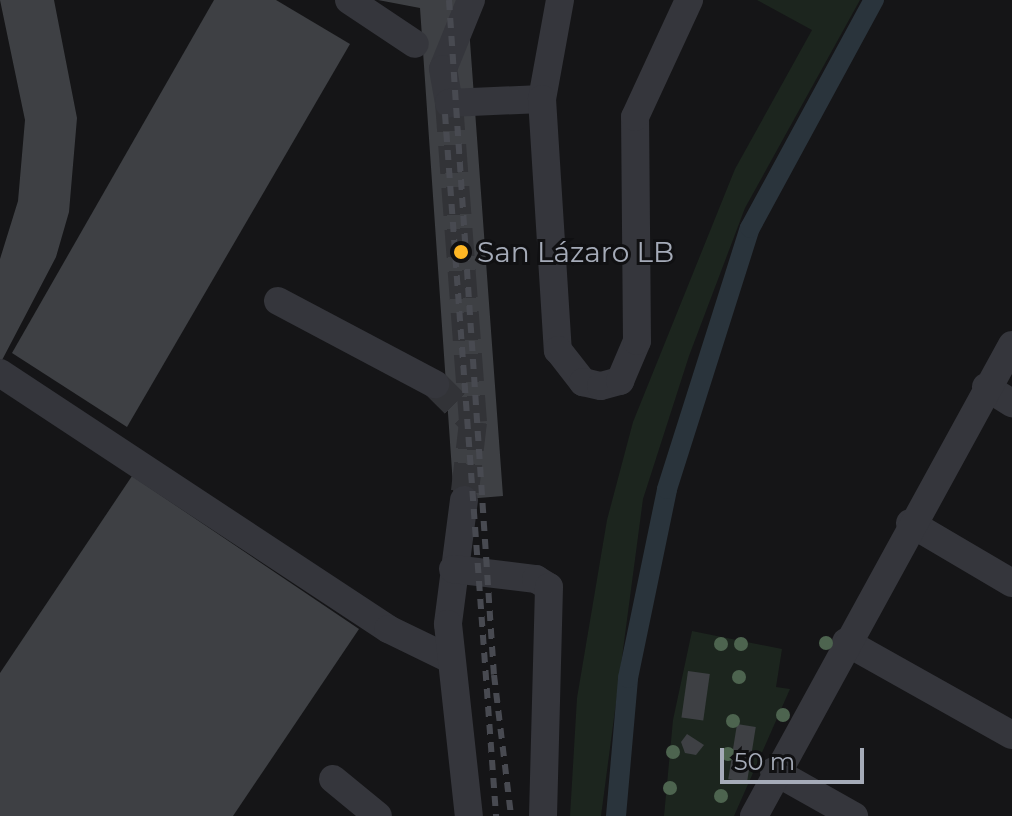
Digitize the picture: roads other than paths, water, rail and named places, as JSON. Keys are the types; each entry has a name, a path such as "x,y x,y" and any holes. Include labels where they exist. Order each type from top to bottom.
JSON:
{"street":[{"path":"349,0 415,44"},
{"path":"471,0 443,69 449,103 542,99"},
{"path":"560,0 542,99 558,350 583,382 601,386 620,381 637,341 635,117 689,0"},
{"path":"278,301 435,384"},
{"path":"754,816 774,771 1012,345"},
{"path":"0,373 388,629 450,659"},
{"path":"986,387 1012,403"},
{"path":"464,500 453,569 450,659 469,816"},
{"path":"910,523 1012,583"},
{"path":"453,569 536,579 549,587 543,816"},
{"path":"846,642 1012,735"},
{"path":"774,771 854,816"},
{"path":"333,779 378,816"}],"waterway":[{"path":"616,816 628,678 667,489 750,228 874,0"}],"tunnel":[{"path":"449,103 473,422 464,500"},
{"path":"435,384 473,422"}],"railway":[{"path":"449,0 494,675 511,816"},
{"path":"445,114 496,816"}],"place":[{"name":"San Lázaro LB","path":"461,252"}]}
